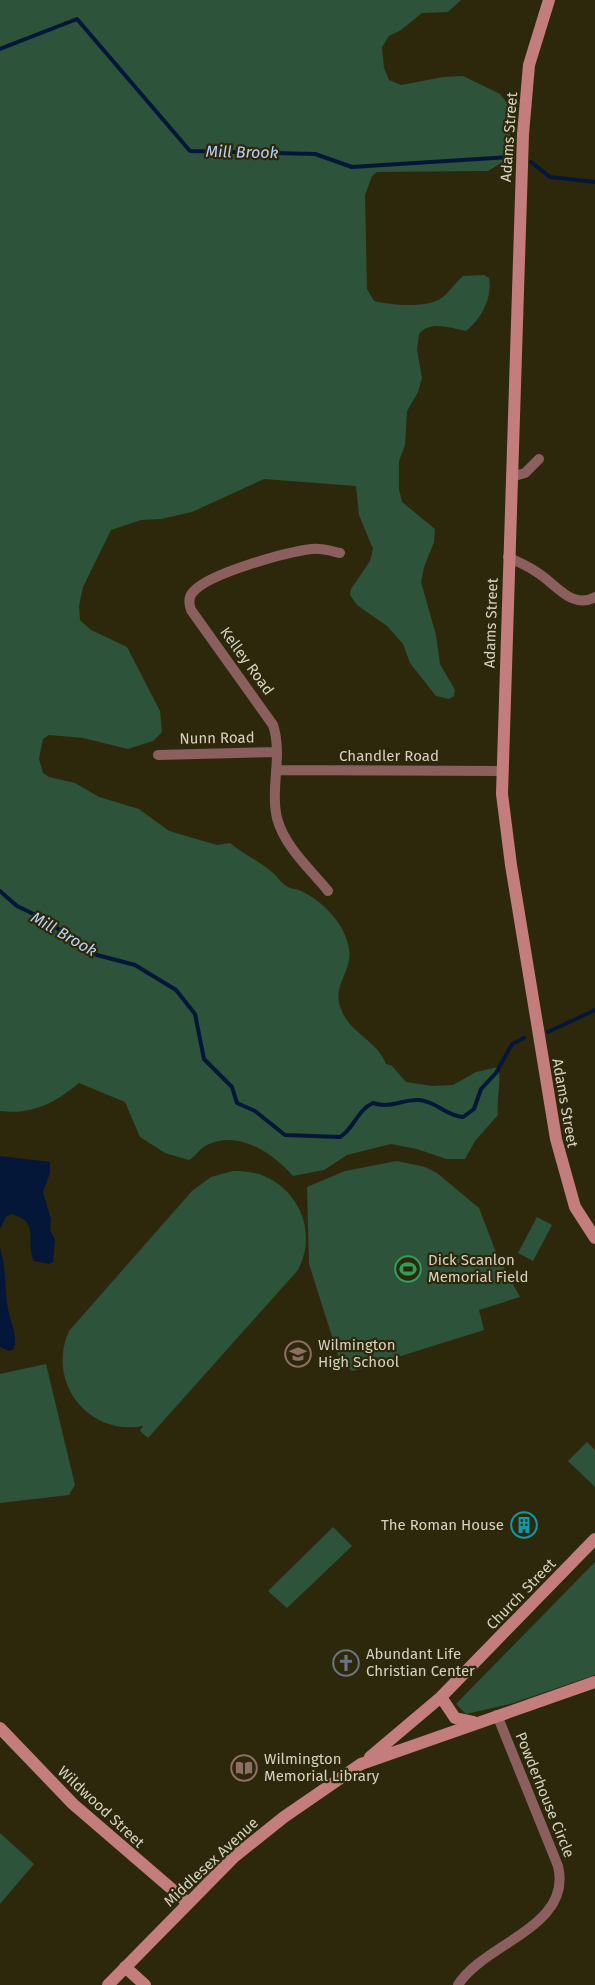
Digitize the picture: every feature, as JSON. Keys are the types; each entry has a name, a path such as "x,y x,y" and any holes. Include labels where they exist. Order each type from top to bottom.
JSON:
{"street":[{"name":"Adams Street","path":"549,0 530,65 523,134 501,771 505,826 556,1139 575,1207 595,1238"},
{"path":"511,477 525,473 539,459"},
{"name":"Kelley Road","path":"328,891 296,852 279,824 276,734 271,722 191,610 190,597 201,586 268,558 317,549 340,553"},
{"path":"508,558 534,570 574,600 585,602 595,597"},
{"name":"Nunn Road","path":"158,755 277,752"},
{"name":"Chandler Road","path":"276,770 501,771"},
{"name":"Church Street","path":"361,1764 412,1724 441,1697 595,1539"},
{"name":"Middlesex Avenue","path":"108,1985 188,1903 259,1836 361,1764 595,1682"},
{"path":"441,1697 455,1718 462,1722 478,1722"},
{"name":"Powderhouse Circle","path":"458,1985 469,1970 546,1914 559,1894 561,1884 558,1866 497,1715"},
{"name":"Wildwood Street","path":"0,1728 78,1808 188,1903"},
{"path":"125,1967 145,1985"}],"green space":[{"path":"0,0 461,0 448,12 422,13 401,30 389,36 382,47 384,68 389,80 401,85 443,77 463,76 500,94 507,103 510,116 510,148 504,161 488,171 377,172 372,176 365,195 367,289 374,301 400,305 429,303 443,297 463,276 484,275 489,278 489,293 485,307 466,331 434,326 419,334 417,350 422,378 418,392 407,411 405,445 399,461 399,489 402,502 435,529 434,542 421,582 436,635 440,664 455,690 454,696 449,699 436,696 410,663 403,644 387,626 357,605 350,595 351,589 370,561 373,549 359,515 356,486 264,479 192,512 161,519 141,520 111,530 83,587 79,606 80,620 91,630 127,647 160,711 162,732 153,741 128,749 83,738 49,735 43,739 39,759 43,773 49,777 75,783 99,797 139,809 169,831 217,845 230,843 267,868 286,886 309,895 325,907 343,931 349,949 348,964 339,993 339,1001 345,1018 376,1049 386,1064 392,1066 406,1082 432,1086 453,1085 476,1072 498,1067 498,1115 475,1141 465,1159 446,1159 417,1149 391,1144 347,1155 324,1170 293,1176 266,1152 255,1146 231,1140 207,1145 189,1160 165,1153 140,1137 125,1102 79,1083 52,1102 42,1106 22,1111 0,1111"},
{"name":"Dick Scanlon Memorial Field","path":"397,1161 425,1167 437,1173 479,1208 497,1255 520,1297 479,1310 484,1330 353,1371 341,1365 309,1264 307,1187 345,1171"},
{"path":"233,1171 252,1172 269,1178 295,1201 306,1234 305,1252 298,1270 148,1438 140,1431 143,1426 123,1427 105,1423 89,1414 77,1401 68,1386 63,1369 63,1350 69,1331 192,1191 211,1177"},
{"path":"537,1217 552,1225 533,1261 518,1253"},
{"path":"46,1364 75,1485 69,1495 0,1503 0,1374"},
{"path":"587,1442 595,1450 595,1487 568,1461"},
{"path":"333,1527 352,1546 287,1608 268,1591"},
{"path":"595,1562 595,1675 510,1704 466,1714 456,1704"},
{"path":"0,1833 34,1864 0,1904"}],"water":[{"path":"0,1156 50,1162 50,1173 43,1192 51,1219 50,1230 55,1240 53,1262 49,1264 34,1261 31,1254 29,1227 20,1217 11,1214 6,1217 0,1229"},
{"path":"0,1248 8,1309 15,1337 14,1349 9,1351 0,1347"}],"waterway":[{"name":"Mill Brook","path":"0,49 77,19 190,151 315,154 352,167 510,157"},
{"name":"Mill Brook","path":"531,162 550,177 595,182"},
{"name":"Mill Brook","path":"0,891 17,906 42,918 97,955 135,965 176,990 195,1014 204,1059 232,1087 237,1103 255,1111 285,1135 340,1137 345,1134 363,1110 373,1103 385,1105 419,1100 463,1117 474,1109 481,1089 496,1073 512,1044 524,1038"},
{"name":"Mill Brook","path":"548,1032 595,1010"}],"place":[{"name":"Dick Scanlon Memorial Field","path":"408,1269"},
{"name":"Wilmington High School","path":"298,1354"},
{"name":"The Roman House","path":"524,1525"},
{"name":"Abundant Life Christian Center","path":"346,1663"},
{"name":"Wilmington Memorial Library","path":"244,1768"}]}
